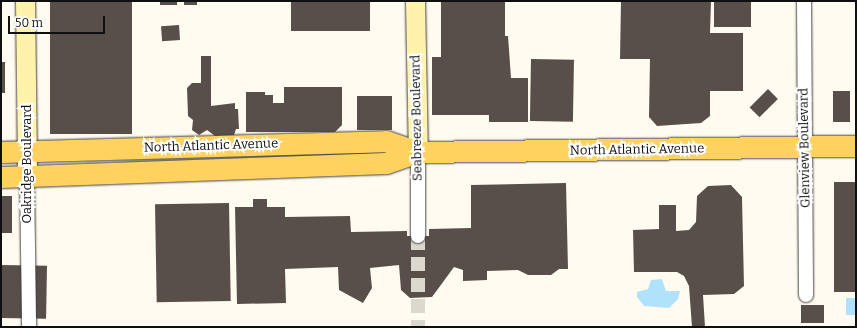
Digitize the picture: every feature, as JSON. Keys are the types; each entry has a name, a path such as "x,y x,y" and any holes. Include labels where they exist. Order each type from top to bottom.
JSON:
{"main road":[{"name":"Oakridge Boulevard","path":"25,1 27,177"},
{"name":"Seabreeze Boulevard","path":"415,1 418,152"},
{"name":"North Atlantic Avenue","path":"1,152 386,142 418,152 856,146"},
{"name":"North Atlantic Avenue","path":"1,177 386,163 418,152"}],"street":[{"name":"Glenview Boulevard","path":"804,1 806,295"},
{"name":"Seabreeze Boulevard","path":"418,152 418,236"},
{"name":"Oakridge Boulevard","path":"27,177 29,327"}],"green space":[{"path":"160,154 206,156 177,164 123,165 123,162"}],"water":[{"path":"662,279 666,291 680,291 678,299 669,308 644,306 637,297 637,292 648,289 651,280"},
{"path":"846,298 856,298 856,315 846,315"}],"building":[{"path":"50,1 132,1 132,134 50,134"},
{"path":"160,1 177,1 177,5 160,5"},
{"path":"184,1 197,1 197,5 184,5"},
{"path":"291,1 370,1 370,31 291,31"},
{"path":"441,1 505,1 505,36 508,36 511,78 528,78 528,122 489,122 489,115 432,115 432,57 441,57"},
{"path":"621,1 711,1 710,33 743,33 743,91 710,91 710,116 701,123 657,126 649,117 650,59 620,59"},
{"path":"714,1 751,1 751,27 714,27"},
{"path":"179,25 180,40 162,41 161,26"},
{"path":"201,56 211,56 211,106 235,103 235,109 238,109 239,129 236,129 234,135 215,136 207,130 199,135 192,130 193,120 188,116 187,88 192,83 201,83"},
{"path":"531,59 574,60 573,122 530,121"},
{"path":"1,62 5,62 5,93 1,93"},
{"path":"284,87 342,87 342,125 335,132 246,132 246,92 265,92 265,95 273,95 273,103 284,103"},
{"path":"768,89 778,99 760,117 750,107"},
{"path":"833,91 850,91 850,122 833,122"},
{"path":"357,96 392,96 392,130 357,130"},
{"path":"834,182 856,182 856,292 834,292"},
{"path":"566,183 568,269 559,269 551,275 528,275 518,270 487,271 487,280 463,281 463,270 454,267 432,297 410,298 401,290 399,265 370,268 372,288 363,303 339,290 338,267 285,269 286,303 237,304 235,207 253,207 253,199 267,199 267,207 285,207 285,217 350,216 351,232 407,231 407,236 429,236 429,229 471,228 471,185"},
{"path":"731,185 742,197 744,286 734,294 703,295 705,327 692,327 689,286 684,276 677,272 634,272 633,230 659,229 659,205 676,205 676,231 689,230 696,222 697,196 708,186"},
{"path":"1,196 12,196 12,233 1,233"},
{"path":"229,203 231,301 157,302 155,204"},
{"path":"1,265 47,266 46,319 1,318"},
{"path":"801,305 824,305 824,323 801,323"}],"tunnel":[{"path":"418,236 418,327"}]}
